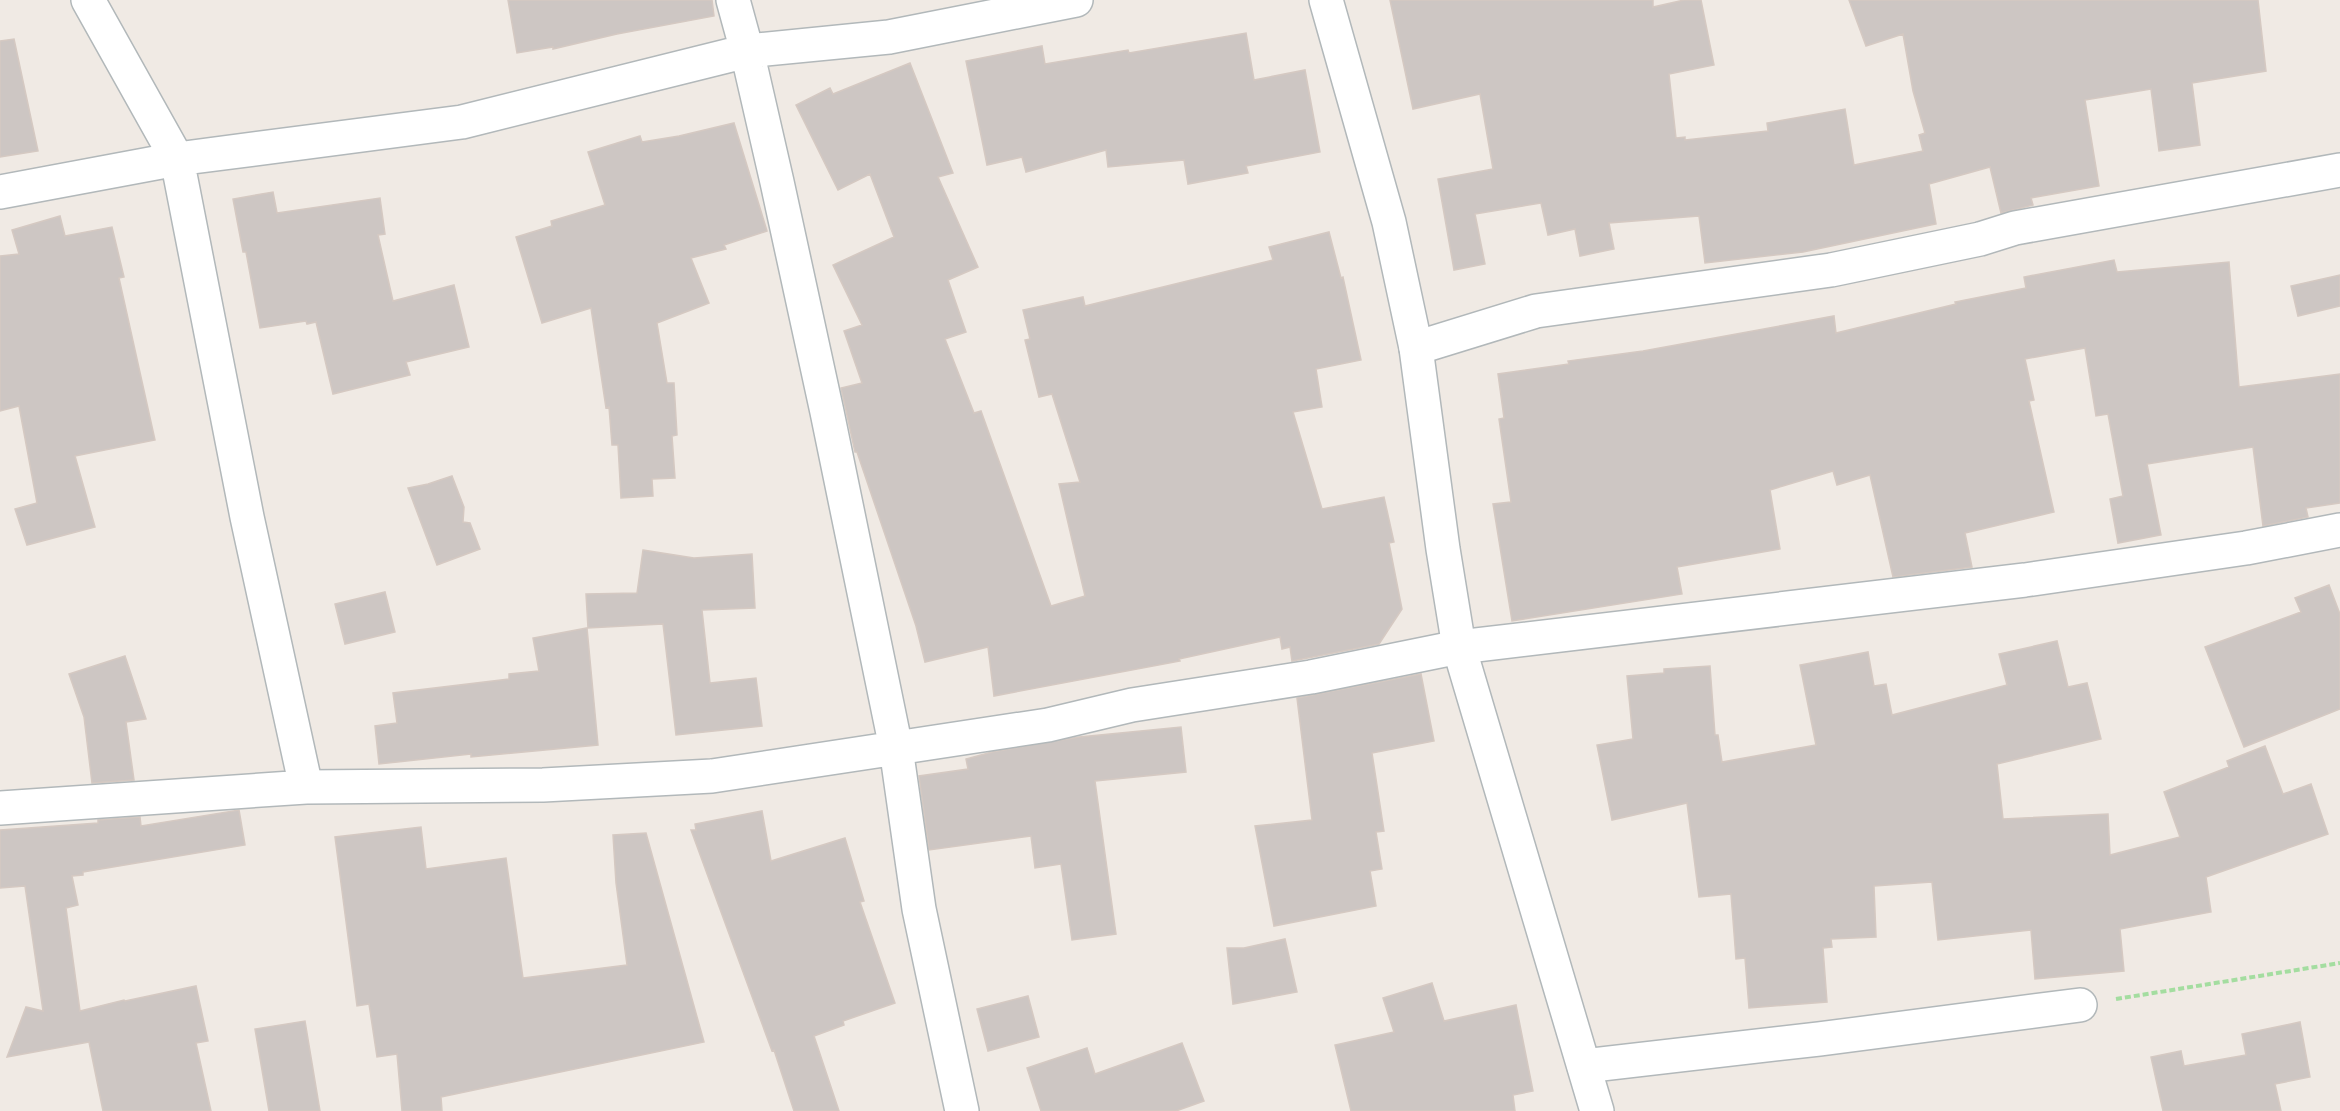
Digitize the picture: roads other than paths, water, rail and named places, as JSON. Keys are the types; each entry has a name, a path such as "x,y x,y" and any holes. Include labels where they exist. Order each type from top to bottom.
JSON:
{"street":[{"path":"733,0 747,51 827,412 896,748 919,909 962,1111"},
{"path":"0,192 177,159 462,122 747,51 889,37 1076,0"},
{"path":"1326,0 1389,222 1416,348 1443,549 1459,647 1540,927 1597,1111"},
{"path":"96,7 177,159 247,517 306,787"},
{"path":"1416,348 1536,310 1831,270 1980,239 2015,228 2340,170"},
{"path":"0,808 306,787 543,785 712,776 1048,724 1132,705 1311,677 1459,647 2025,580 2246,548 2340,530"},
{"path":"1584,1066 1819,1039 2080,1005"}]}
